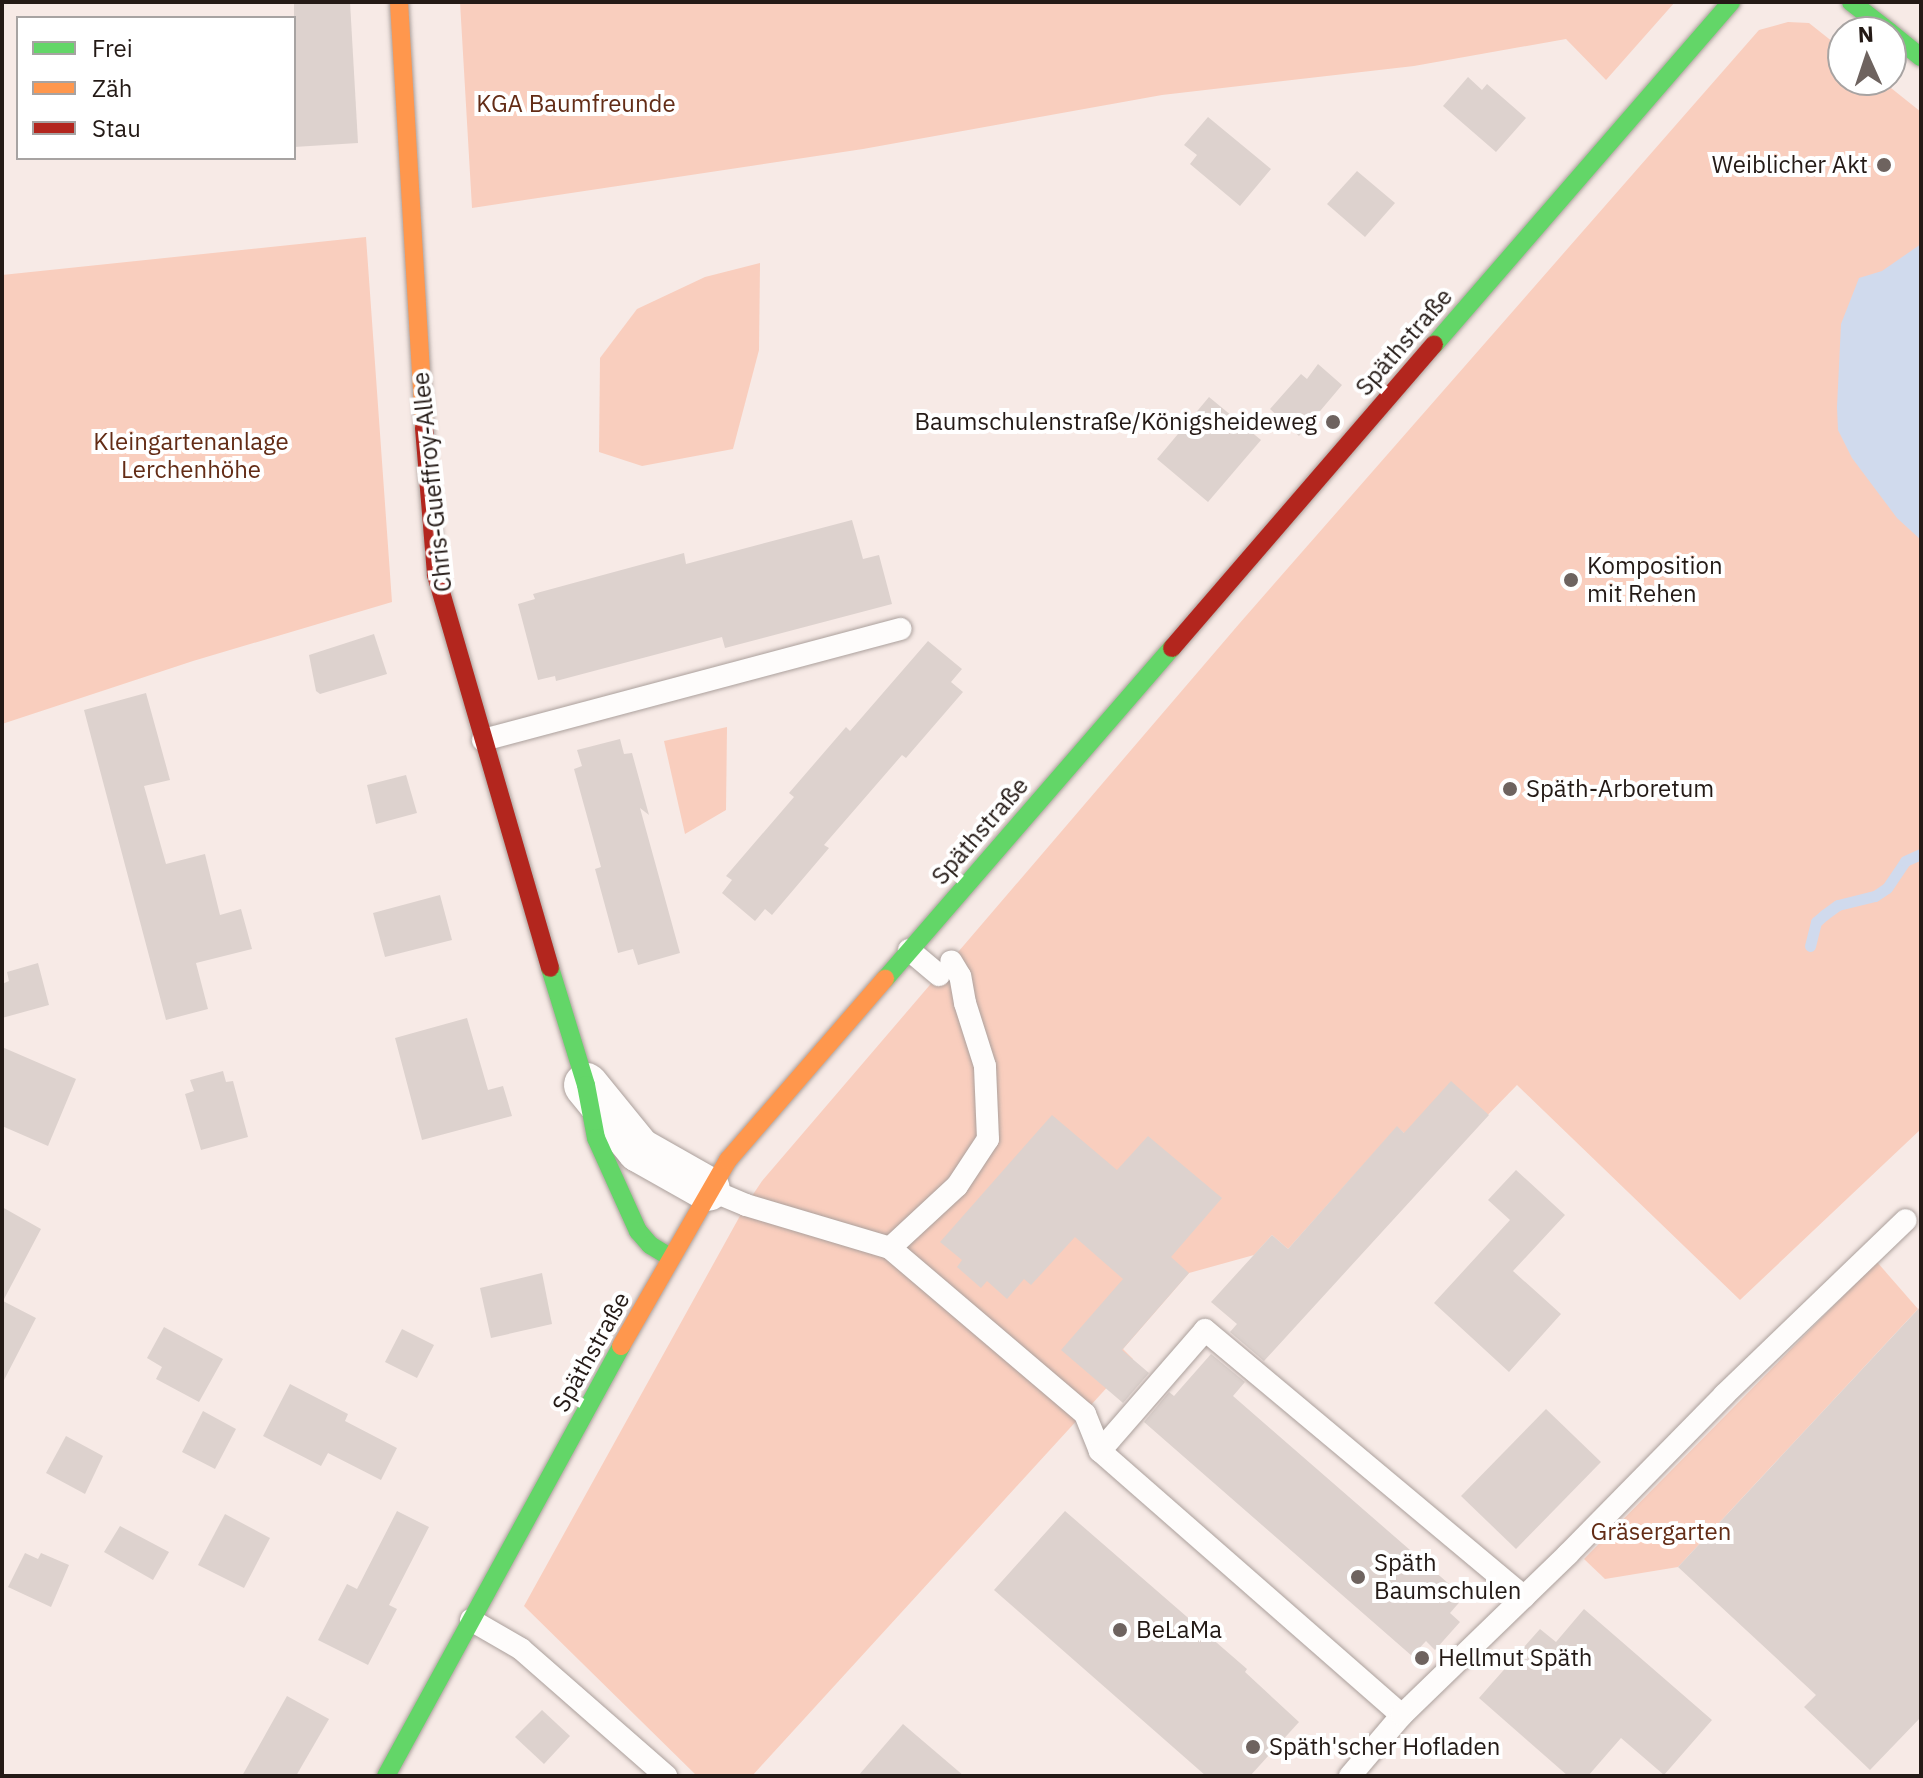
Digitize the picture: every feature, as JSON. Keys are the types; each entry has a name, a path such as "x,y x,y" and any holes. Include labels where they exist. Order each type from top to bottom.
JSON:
{"main road":[{"name":"Chris-Gueffroy-Allee","path":"399,2 419,359 436,575 586,1085 596,1138 638,1231 650,1245 670,1257"},
{"name":"Späthstraße","path":"386,1776 708,1189 736,1150 1731,2"},
{"path":"1851,2 1869,16"}],"street":[{"name":"Chris-Gueffroy-Allee","path":"586,1085 639,1150 708,1189"}],"lane":[{"path":"483,740 901,629"},
{"path":"890,1248 957,1186 988,1139 985,1066 965,1003 960,976 909,950"},
{"path":"708,1189 746,1205 890,1248 1085,1414 1100,1451 1402,1715"},
{"path":"1350,1776 1402,1715 1724,1395 1906,1220"},
{"path":"1100,1451 1205,1330 1524,1597"},
{"path":"471,1620 521,1649 666,1776"}],"green space":[{"name":"KGA Baumfreunde","path":"460,2 1675,2 1606,80 1566,39 1414,66 1162,95 863,149 472,208"},
{"name":"Späth-Arboretum","path":"1788,22 1809,23 1827,37 1827,96 1901,96 1921,112 1921,1129 1740,1300 1517,1085 1440,1164 1397,1127 1288,1249 1272,1235 1254,1255 1189,1273 1123,1349 1133,1359 752,1776 697,1776 524,1606 746,1205 762,1181 1239,624 1759,30"},
{"name":"Kleingartenanlage Lerchenhöhe","path":"366,237 392,602 193,661 2,724 2,275"},
{"path":"760,263 759,350 733,449 642,466 599,452 600,358 637,309 705,277"},
{"path":"727,727 726,810 685,834 664,741"},
{"name":"Gräsergarten","path":"1877,1262 1918,1309 1678,1567 1605,1579 1584,1559"}],"water":[{"path":"1921,244 1921,540 1897,518 1852,458 1838,430 1837,407 1841,324 1859,278 1882,271"}],"building":[{"path":"294,2 350,2 358,143 296,147"},
{"path":"1468,77 1482,90 1487,84 1526,118 1496,152 1443,106"},
{"path":"1208,117 1271,169 1240,206 1190,164 1197,155 1184,145"},
{"path":"1357,171 1395,203 1365,237 1327,204"},
{"path":"1318,364 1342,385 1299,436 1270,409 1301,374 1307,379"},
{"path":"1209,397 1261,440 1208,502 1157,459"},
{"path":"852,520 863,559 879,555 892,604 725,648 722,637 556,681 555,676 538,680 518,604 535,599 533,594 684,553 686,564"},
{"path":"374,634 387,674 320,694 316,691 309,655"},
{"path":"928,641 962,669 951,682 963,692 906,758 902,755 824,845 829,848 772,915 765,909 755,921 722,893 732,880 726,876 794,797 789,793 846,727 850,731"},
{"path":"146,693 170,780 144,786 166,864 205,854 220,915 241,909 252,949 196,963 208,1009 166,1020 84,710"},
{"path":"620,739 624,754 632,753 649,815 640,808 680,953 638,965 633,949 618,953 595,869 601,867 574,769 582,766 577,750"},
{"path":"406,775 417,813 376,824 367,785"},
{"path":"440,895 452,940 385,957 373,913"},
{"path":"38,963 49,1005 2,1018 2,984 9,981 7,972"},
{"path":"467,1018 488,1090 503,1086 512,1116 422,1140 395,1038"},
{"path":"2,1047 76,1079 48,1146 2,1126"},
{"path":"223,1071 226,1082 233,1081 248,1137 201,1150 185,1094 194,1091 190,1080"},
{"path":"1451,1081 1489,1115 1264,1361 1230,1332 1237,1324 1211,1302 1272,1235 1288,1249 1397,1126 1404,1133"},
{"path":"1052,1115 1117,1170 1148,1136 1222,1198 1171,1257 1189,1273 1122,1350 1149,1373 1123,1403 1061,1350 1123,1279 1075,1237 1031,1285 1024,1279 1007,1299 987,1281 981,1288 957,1267 962,1260 940,1242"},
{"path":"1516,1170 1565,1215 1513,1271 1561,1314 1509,1372 1434,1303 1510,1220 1488,1200"},
{"path":"2,1207 41,1229 3,1301 36,1318 2,1384"},
{"path":"542,1273 552,1324 491,1338 480,1288"},
{"path":"1921,1306 1921,1717 1870,1770 1804,1707 1816,1695 1678,1567"},
{"path":"164,1327 223,1359 199,1402 156,1379 162,1367 147,1358"},
{"path":"402,1329 434,1345 417,1378 385,1362"},
{"path":"1211,1354 1245,1382 1233,1396 1464,1597 1450,1613 1460,1622 1435,1650 1426,1641 1412,1656 1144,1422 1169,1392 1174,1396"},
{"path":"290,1384 348,1414 345,1421 397,1448 381,1480 328,1453 321,1466 263,1436"},
{"path":"1546,1409 1601,1462 1516,1549 1461,1496"},
{"path":"203,1411 236,1429 215,1469 182,1452"},
{"path":"66,1436 103,1456 85,1494 46,1473"},
{"path":"397,1511 429,1527 389,1605 397,1609 368,1665 318,1640 347,1584 357,1589"},
{"name":"BeLaMa","path":"1065,1511 1247,1669 1245,1672 1299,1722 1250,1776 1206,1776 994,1590"},
{"path":"225,1514 270,1538 244,1588 198,1565"},
{"path":"120,1526 169,1552 153,1580 104,1552"},
{"path":"25,1553 38,1559 41,1553 69,1565 51,1607 8,1587"},
{"path":"1584,1609 1712,1720 1664,1775 1621,1738 1588,1776 1568,1776 1479,1698 1540,1629 1556,1642"},
{"path":"287,1696 329,1719 296,1776 242,1776"},
{"path":"542,1710 570,1736 544,1764 515,1737"},
{"path":"903,1724 964,1776 858,1776"}],"waterway":[{"path":"1810,946 1816,922 1824,915 1838,905 1875,896 1887,888 1905,861 1921,854"}],"traffic: fast":[{"path":"1434,345 1731,2"},
{"path":"1851,2 1869,16"},
{"path":"1907,46 1921,57"},
{"path":"885,979 1172,648"},
{"path":"550,968 586,1085 596,1138 638,1231 650,1245 670,1257"},
{"path":"386,1776 621,1346"}],"traffic: slow":[{"path":"399,2 424,428"},
{"path":"621,1346 728,1160 885,979"}],"traffic: jam":[{"path":"1172,648 1434,345"},
{"path":"424,428 436,575 550,968"}],"place":[{"name":"Weiblicher Akt","path":"1884,165"},
{"name":"Baumschulenstraße/Königsheideweg","path":"1333,422"},
{"name":"Komposition mit Rehen","path":"1571,580"},
{"name":"Späth-Arboretum","path":"1510,789"},
{"name":"Späth Baumschulen","path":"1358,1577"},
{"name":"BeLaMa","path":"1120,1630"},
{"name":"Hellmut Späth","path":"1422,1658"},
{"name":"Späth'scher Hofladen","path":"1253,1747"}]}
